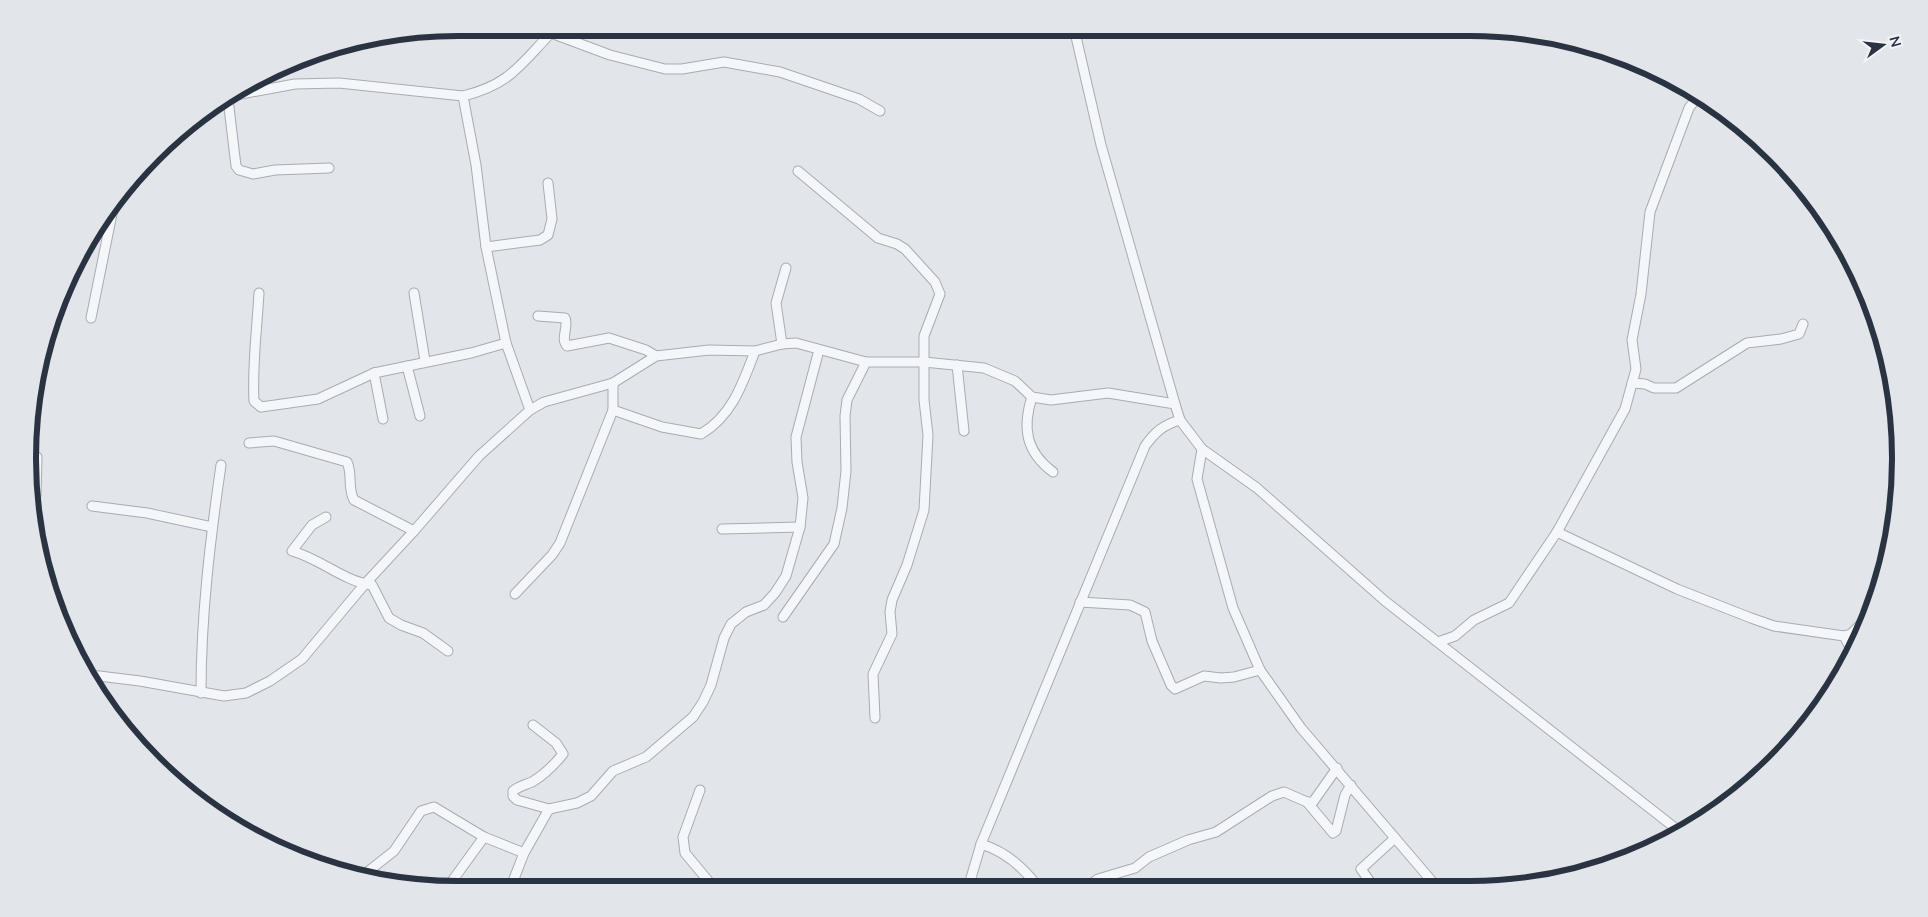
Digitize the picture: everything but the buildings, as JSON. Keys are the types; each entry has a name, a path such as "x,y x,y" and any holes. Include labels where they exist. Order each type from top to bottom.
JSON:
{"street":[{"path":"247,93 295,84 339,83 463,96 490,89 503,82 547,36"},
{"path":"561,36 576,40 610,55 665,69 682,69 724,62 780,72 859,100 880,111"},
{"path":"576,36 576,40"},
{"path":"1076,36 1101,144 1180,420 1202,449 1257,488 1385,601 1674,827"},
{"path":"463,96 476,165 486,247 506,343 530,410"},
{"path":"1438,642 1455,636 1474,620 1510,603 1557,532 1625,409 1636,369 1632,340 1641,294 1650,212 1689,108 1694,101"},
{"path":"229,104 236,166 239,170 253,174 275,170 329,168"},
{"path":"798,171 878,238 905,249 935,282 940,294 925,329 924,400 928,435 924,510 907,565 892,600 890,612 892,634 873,674 874,718"},
{"path":"486,247 540,240 548,235 552,219 548,183"},
{"path":"91,318 111,218"},
{"path":"782,344 776,303 786,268"},
{"path":"258,293 257,335 253,360 254,401 257,405 271,406 318,399 374,373 425,361 472,353 506,343"},
{"path":"414,293 425,361"},
{"path":"538,316 565,318 567,322 564,341 567,346 609,338 646,350 656,356"},
{"path":"1632,383 1645,384 1654,388 1676,388 1743,345 1799,334 1804,324"},
{"path":"96,676 140,681 224,696 246,693 270,681 302,659 364,584 414,531 479,456 530,410 544,402 613,383 656,356 709,350 755,351 782,344 796,343 866,362 924,362 984,368 1015,381 1032,396 1051,400 1108,393 1174,404"},
{"path":"533,725 556,743 563,754 553,766 532,782 513,791 513,796 517,800 549,809 577,803 591,796 613,771 646,757 692,717 711,686 724,638 730,624 746,612 764,605 776,593 786,576 800,526 803,498 797,462 796,437 819,350"},
{"path":"613,410 662,427 701,434 711,428 736,399 755,351"},
{"path":"783,617 834,544 842,508 846,471 845,416 847,400 866,362"},
{"path":"957,365 964,431"},
{"path":"407,366 420,416"},
{"path":"374,373 382,419"},
{"path":"516,594 552,555 560,543 613,410 613,383"},
{"path":"1032,396 1026,426 1030,443 1040,462 1053,472"},
{"path":"970,881 981,844 1146,446 1155,432 1169,423 1180,420"},
{"path":"250,442 274,441 347,462 350,468 349,491 354,500 414,531"},
{"path":"1202,449 1197,479 1233,608 1260,670 1301,728 1432,881"},
{"path":"36,464 37,457"},
{"path":"201,693 201,646 212,527 221,466"},
{"path":"92,506 147,513 212,527"},
{"path":"326,517 312,525 292,551 307,555 333,571 364,584 372,585 389,618 401,625 423,633 448,651"},
{"path":"722,529 800,526"},
{"path":"1557,532 1677,589 1774,626 1844,636 1851,634 1855,630"},
{"path":"1080,602 1130,605 1145,612 1152,641 1171,685 1175,688 1204,676 1234,677 1260,670"},
{"path":"1844,636 1848,644"},
{"path":"1307,802 1317,799 1320,790 1337,768"},
{"path":"1095,881 1136,868 1149,857 1166,852 1188,840 1216,832 1272,796 1284,792 1307,802 1333,832 1336,831 1345,795 1351,785"},
{"path":"700,790 683,837 685,853 708,881"},
{"path":"369,871 394,851 421,811 434,807 484,837 524,853"},
{"path":"513,881 524,853 549,809"},
{"path":"452,881 484,837"},
{"path":"1369,881 1361,869 1395,838"},
{"path":"981,844 993,847 1006,856 1033,881"}]}
